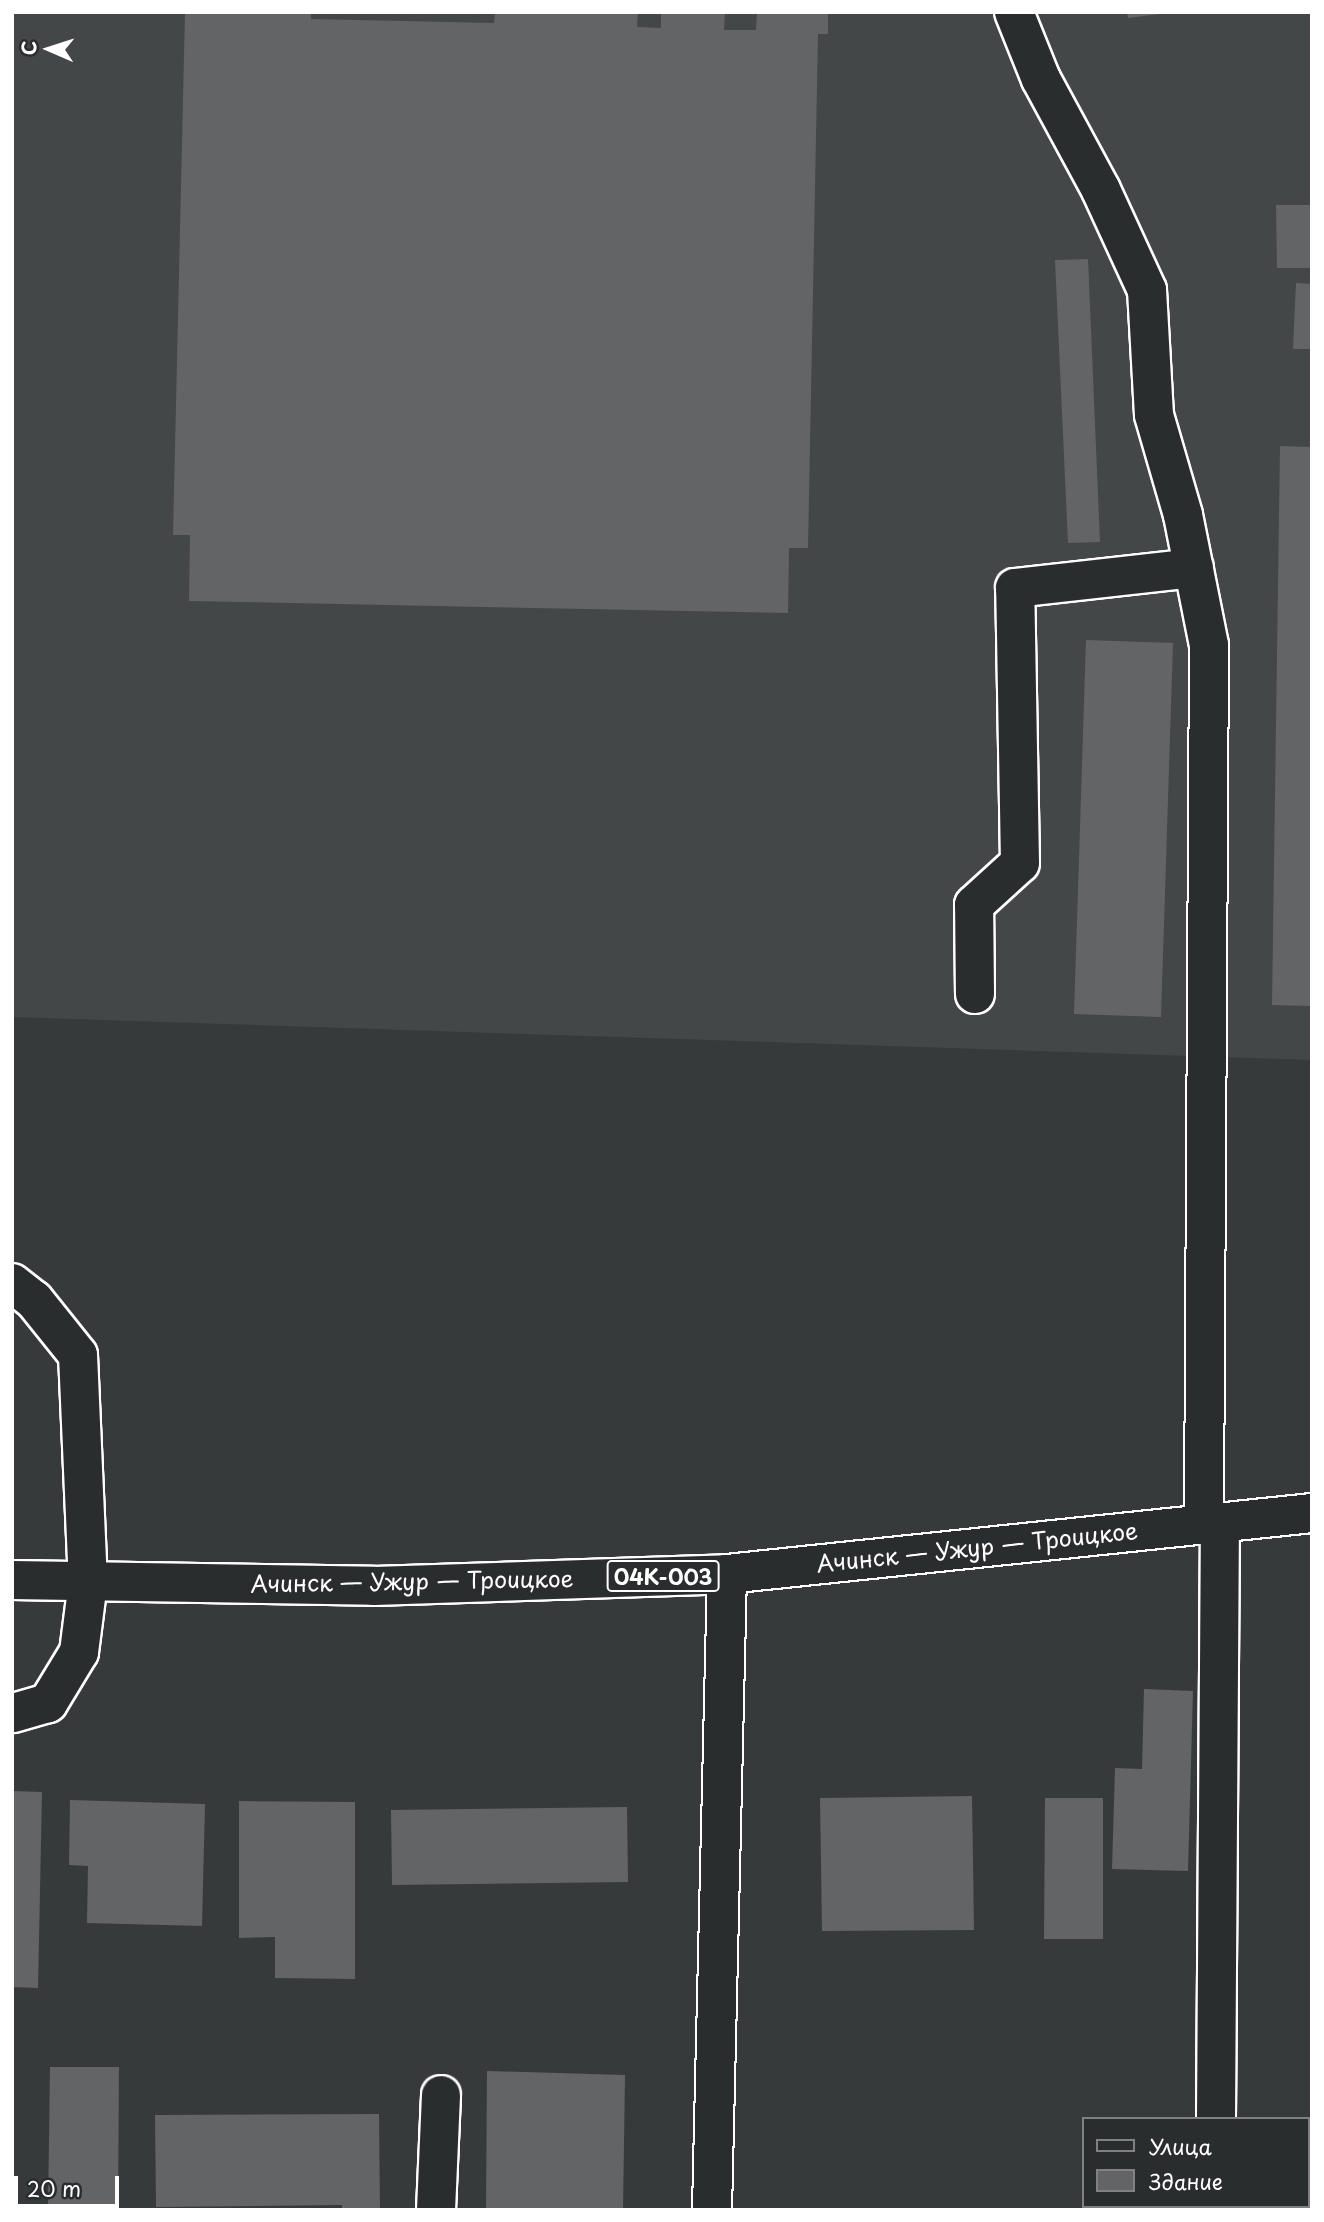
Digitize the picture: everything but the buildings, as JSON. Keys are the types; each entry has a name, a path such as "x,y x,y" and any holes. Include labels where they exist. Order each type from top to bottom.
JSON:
{"main road":[{"path":"1014,12 1041,79 1101,190 1147,290 1154,415 1194,568 1209,645 1216,2117"},
{"path":"975,994 974,905 1020,863 1015,588 1194,568"},
{"path":"12,1283 34,1300 79,1355 88,1582 79,1652 48,1703 12,1713"},
{"name":"Ачинск — Ужур — Троицкое","path":"12,1580 374,1586 727,1574 1312,1513"},
{"path":"712,2210 727,1574"},
{"path":"436,2210 440,2095"}],"shaded area":[{"path":"12,12 1312,12 1312,1060 12,1017"}]}
